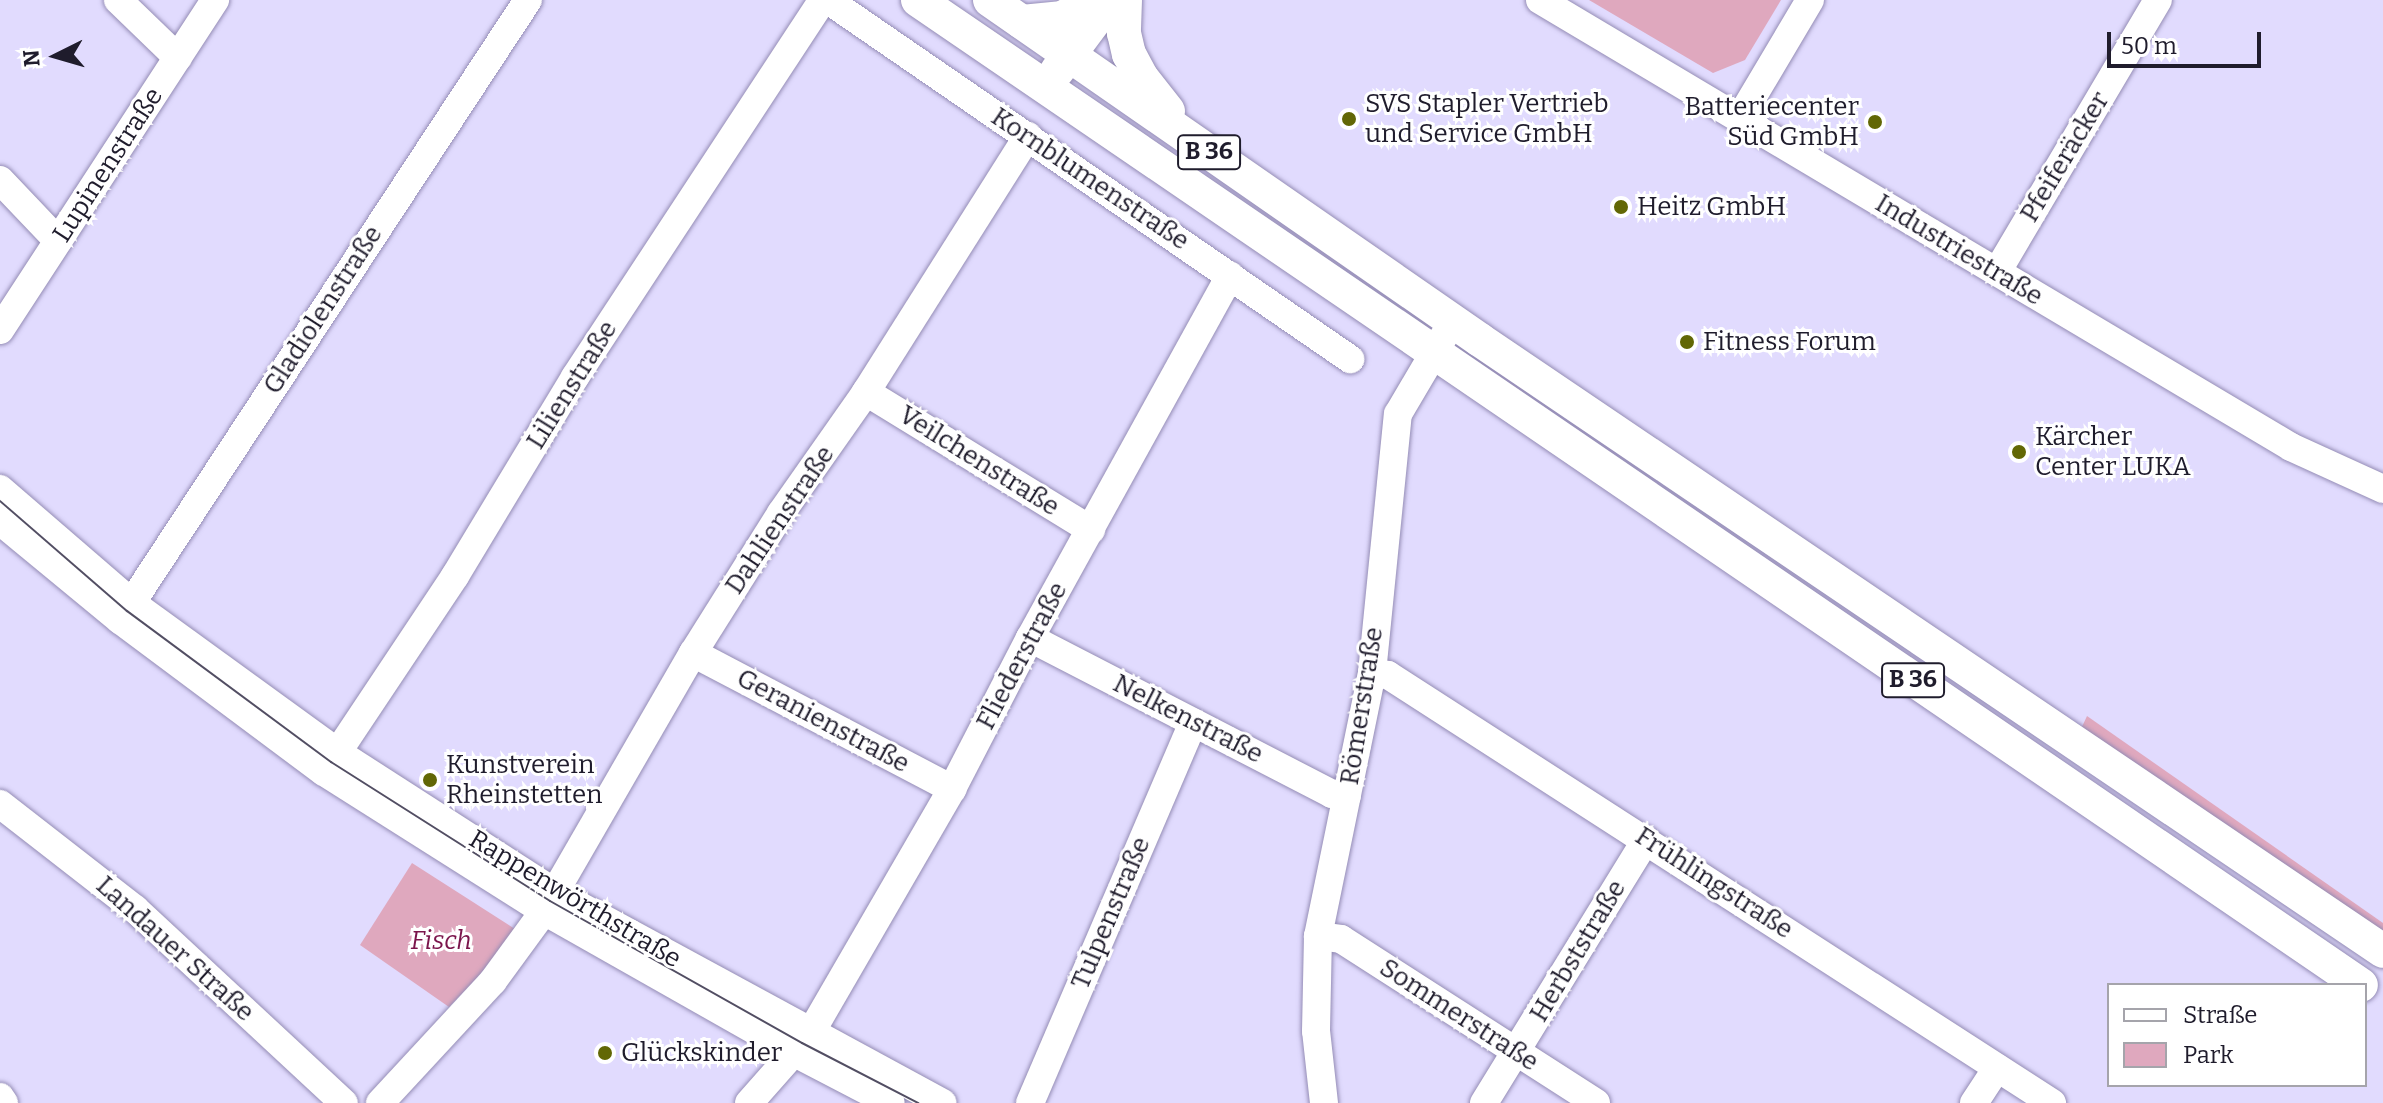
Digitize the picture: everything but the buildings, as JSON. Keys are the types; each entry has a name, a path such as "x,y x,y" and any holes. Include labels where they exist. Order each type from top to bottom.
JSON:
{"main road":[{"name":"B 36","path":"918,0 2359,983"},
{"name":"B 36","path":"990,0 1452,320 2383,951"},
{"path":"1022,22 1063,18 1092,0"},
{"path":"1045,87 1110,0"},
{"path":"1125,0 1124,33 1135,67 1190,139"}],"street":[{"path":"118,0 178,58"},
{"name":"Lupinenstraße","path":"0,330 215,0"},
{"name":"Gladiolenstraße","path":"126,611 528,0"},
{"name":"Kornblumenstraße","path":"825,0 1350,359"},
{"name":"Lilienstraße","path":"331,762 455,576 575,377 825,0"},
{"name":"Industriestraße","path":"1540,0 2291,447 2383,489"},
{"path":"1740,118 1810,0"},
{"name":"Pfeiferäcker","path":"1997,272 2158,0"},
{"name":"Dahlienstraße","path":"380,1103 493,981 549,901 693,653 781,513 866,392 1028,136"},
{"path":"0,180 58,241"},
{"name":"Fliederstraße","path":"749,1103 801,1043 952,789 1030,638 1230,275"},
{"name":"Römerstraße","path":"1324,1103 1316,1031 1318,936 1372,673 1398,414 1452,320"},
{"name":"Veilchenstraße","path":"866,392 1091,530"},
{"name":"Rappenwörthstraße","path":"0,489 126,611"},
{"name":"Rappenwörthstraße","path":"5,535 126,611 331,762 549,901 801,1043 891,1103"},
{"name":"Nelkenstraße","path":"1030,638 1332,794 1347,796"},
{"name":"Geranienstraße","path":"693,653 952,789"},
{"name":"Frühlingstraße","path":"1372,673 1388,675 2052,1103"},
{"name":"Tulpenstraße","path":"1030,1103 1193,722"},
{"name":"Landauer Straße","path":"0,804 135,909 344,1103"},
{"name":"Herbststraße","path":"1484,1103 1646,840"},
{"name":"Sommerstraße","path":"1318,936 1341,939 1596,1103"},
{"name":"Rappenwörthstraße","path":"801,1043 942,1103"},
{"path":"1974,1103 1997,1068"},
{"path":"0,1097 4,1103"}],"green space":[{"path":"1589,0 1781,0 1745,60 1713,73"},
{"path":"2087,716 2383,923 2383,938 2080,731"},
{"name":"Fisch","path":"412,863 515,929 478,977 449,1007 360,945"}],"tram line":[{"path":"0,501 127,611 331,762 550,901 802,1043 918,1103"}],"place":[{"name":"SVS Stapler Vertrieb und Service GmbH","path":"1349,119"},
{"name":"Batteriecenter Süd GmbH","path":"1875,122"},
{"name":"Heitz GmbH","path":"1621,207"},
{"name":"Fitness Forum","path":"1687,342"},
{"name":"Kärcher Center LUKA","path":"2019,452"},
{"name":"Kunstverein Rheinstetten","path":"430,780"},
{"name":"Glückskinder","path":"605,1053"}]}
